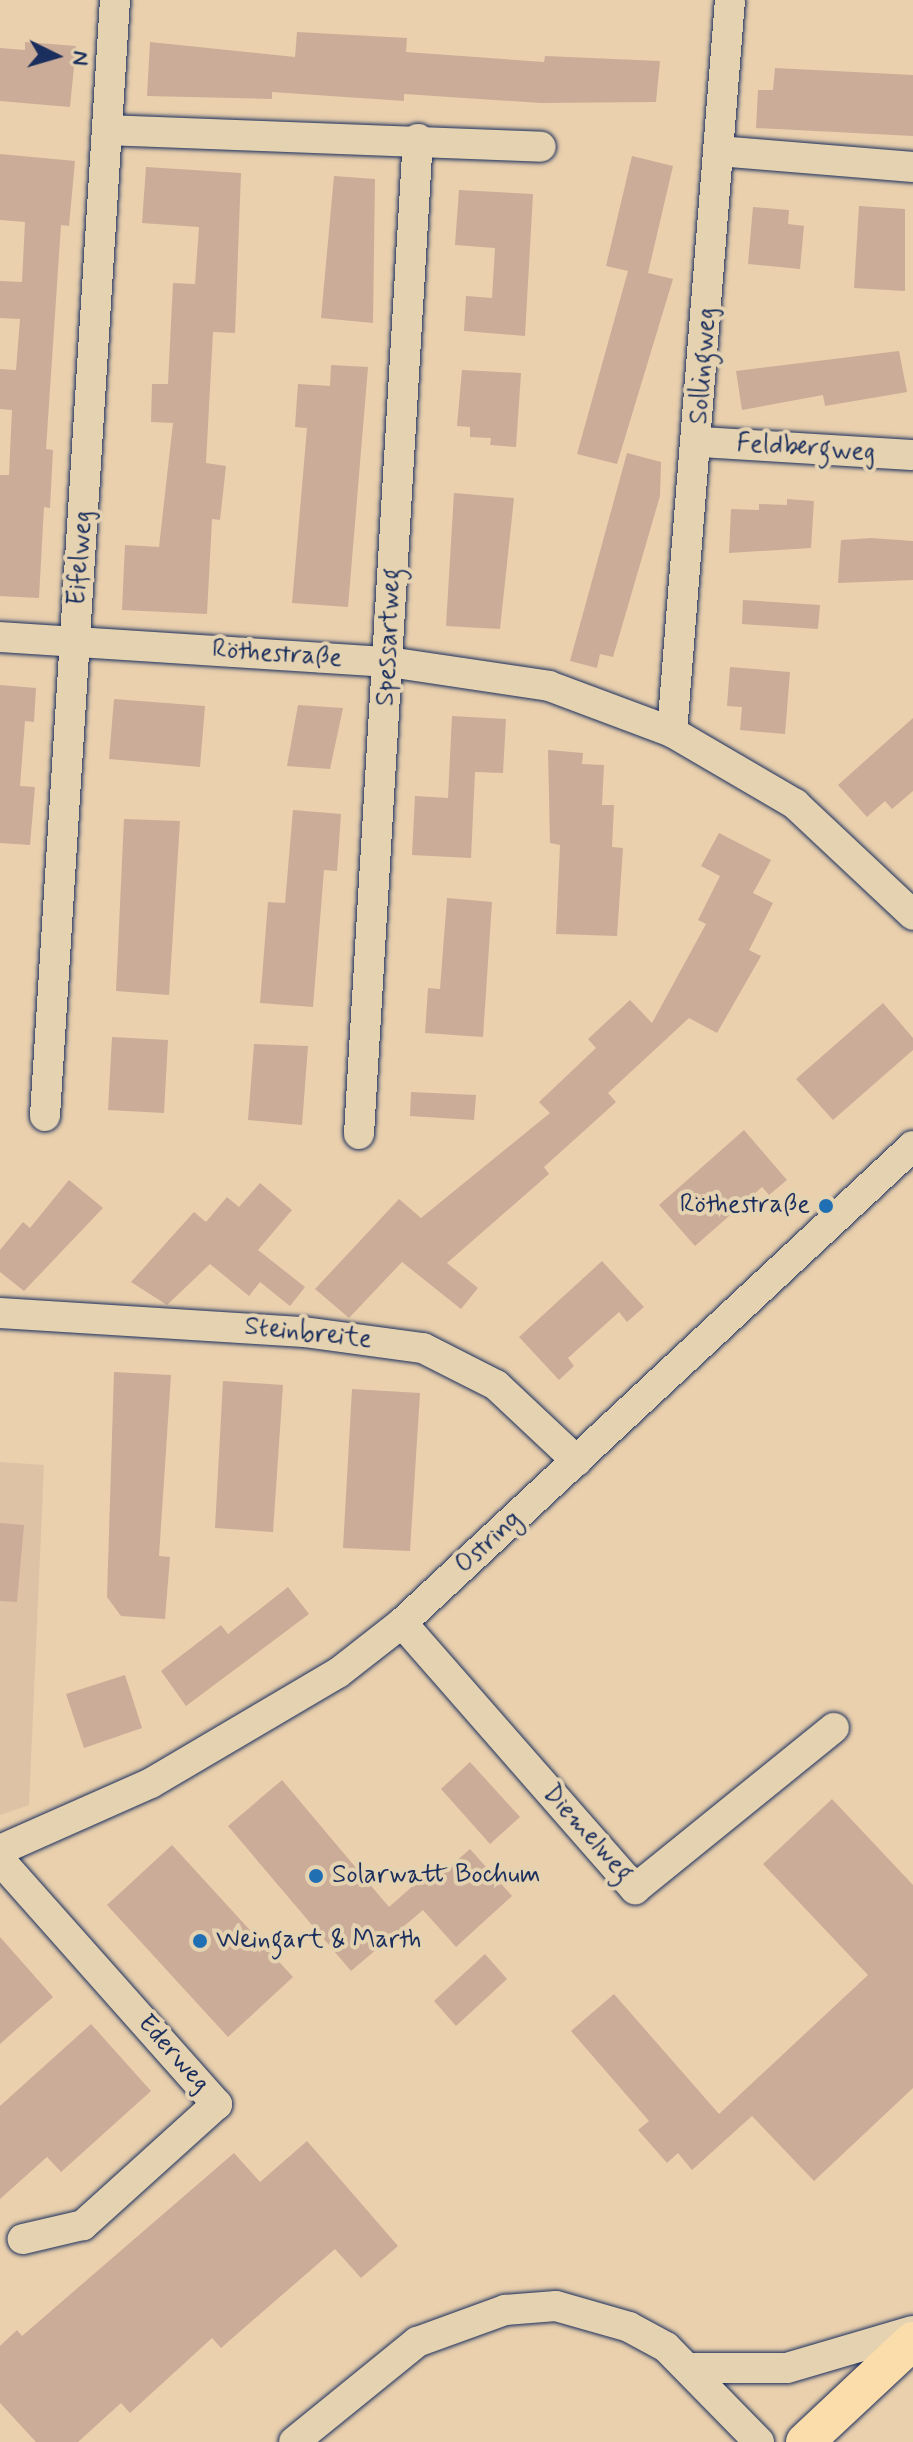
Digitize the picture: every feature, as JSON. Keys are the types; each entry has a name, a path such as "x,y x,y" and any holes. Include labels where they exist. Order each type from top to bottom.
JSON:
{"main road":[{"path":"805,2442 913,2341"}],"street":[{"name":"Eifelweg","path":"45,1116 115,0"},
{"name":"Sollingweg","path":"672,732 700,442 730,0"},
{"path":"107,130 418,139 541,147"},
{"name":"Spessartweg","path":"359,1134 418,139"},
{"path":"718,151 913,167"},
{"name":"Feldbergweg","path":"700,442 913,455"},
{"name":"Röthestraße","path":"0,637 389,662 549,686 672,732 795,804 913,915"},
{"name":"Ostring","path":"0,1850 151,1783 338,1673 402,1623 913,1146"},
{"name":"Steinbreite","path":"0,1313 304,1332 423,1348 496,1385 577,1461"},
{"name":"Diemelweg","path":"402,1623 635,1889 834,1728"},
{"name":"Ederweg","path":"0,1860 217,2104 83,2225 23,2239"},
{"path":"294,2442 417,2342 505,2310 556,2306 629,2327 690,2368 759,2442"},
{"path":"690,2368 787,2368 913,2331"}],"shaded area":[{"path":"0,1462 44,1465 29,1805 0,1815"}],"building":[{"path":"297,32 407,38 406,52 544,62 545,56 660,61 656,102 541,103 404,94 404,101 272,92 272,99 147,96 150,42 295,57"},
{"path":"25,42 76,46 70,107 0,101 0,48 25,50"},
{"path":"775,68 913,75 913,136 756,128 758,90 773,90"},
{"path":"0,154 75,161 69,226 61,225 46,449 53,450 50,508 44,507 39,598 0,596 0,475 9,475 12,410 0,409 0,369 16,370 20,319 0,318 0,281 22,282 25,222 0,220"},
{"path":"632,156 673,166 648,273 673,279 617,464 577,454 628,271 606,266"},
{"path":"146,167 241,173 235,333 213,332 206,463 226,466 220,520 212,519 207,614 122,610 125,545 159,547 173,423 151,422 152,384 168,384 173,283 195,284 199,227 142,223"},
{"path":"334,176 375,179 373,323 321,318"},
{"path":"459,190 533,194 525,336 464,331 466,296 492,298 495,248 455,245"},
{"path":"859,206 905,209 905,291 854,288"},
{"path":"753,207 789,210 788,224 804,226 800,269 748,264"},
{"path":"899,351 907,392 825,406 823,395 742,410 736,371"},
{"path":"331,365 368,367 348,607 292,603 307,428 295,427 298,384 330,386"},
{"path":"462,370 521,373 516,447 490,445 491,438 470,437 470,427 457,426"},
{"path":"627,453 661,462 660,496 613,657 600,654 597,668 570,661"},
{"path":"454,493 514,498 500,629 446,626"},
{"path":"787,499 814,501 811,548 729,553 731,509 759,510 759,504 787,505"},
{"path":"871,538 913,541 913,580 838,583 841,540"},
{"path":"743,600 820,605 818,629 742,624"},
{"path":"730,667 790,672 785,734 740,730 742,707 727,706"},
{"path":"0,685 36,688 34,722 25,721 20,786 35,787 30,845 0,843"},
{"path":"114,699 205,706 200,767 109,759"},
{"path":"298,705 343,708 330,769 287,766"},
{"path":"452,716 506,719 503,773 475,772 471,858 412,855 415,796 448,798"},
{"path":"913,718 913,791 892,809 885,801 867,817 838,785"},
{"path":"548,750 583,753 582,764 604,765 602,805 614,805 612,847 623,848 617,936 556,934 560,845 550,843"},
{"path":"293,810 341,814 337,871 324,870 313,1007 260,1003 268,902 285,903"},
{"path":"124,819 180,821 169,995 116,991"},
{"path":"719,833 771,860 753,893 773,903 749,950 761,956 717,1033 689,1018 608,1093 616,1102 544,1167 549,1174 447,1263 478,1288 461,1309 402,1262 349,1318 315,1289 399,1199 421,1218 550,1113 539,1102 596,1048 588,1039 630,1000 652,1023 706,924 698,920 720,876 701,866"},
{"path":"447,898 492,902 483,1037 425,1033 428,988 440,989"},
{"path":"883,1003 913,1038 913,1050 833,1120 796,1079"},
{"path":"112,1037 168,1040 164,1113 108,1110"},
{"path":"254,1044 308,1046 302,1125 248,1120"},
{"path":"411,1092 476,1095 474,1120 410,1116"},
{"path":"744,1130 787,1180 769,1195 762,1187 695,1246 659,1205"},
{"path":"69,1180 103,1208 24,1291 0,1272 0,1250 23,1222 30,1228"},
{"path":"260,1183 292,1210 258,1250 305,1287 290,1306 260,1282 249,1296 210,1264 167,1305 131,1282 194,1212 206,1222 227,1197 239,1207"},
{"path":"602,1261 644,1307 627,1322 619,1312 568,1358 574,1366 559,1380 519,1337"},
{"path":"114,1372 171,1375 159,1556 170,1557 165,1619 121,1616 107,1597"},
{"path":"223,1381 283,1385 273,1532 215,1528"},
{"path":"352,1389 420,1393 410,1551 343,1548"},
{"path":"0,1523 24,1525 17,1602 0,1601"},
{"path":"288,1587 309,1614 186,1706 161,1671 221,1625 228,1634"},
{"path":"125,1675 142,1728 84,1748 66,1694"},
{"path":"470,1762 520,1817 490,1844 441,1789"},
{"name":"Solarwatt Bochum","path":"282,1780 389,1907 433,1868 439,1876 470,1849 512,1896 456,1947 423,1910 351,1971 228,1826"},
{"path":"832,1799 913,1885 913,2088 814,2181 752,2116 692,2170 678,2153 667,2163 638,2130 649,2121 571,2031 614,1994 719,2114 868,1975 763,1864"},
{"name":"Weingart & Marth","path":"172,1845 293,1977 228,2037 107,1905"},
{"path":"0,1937 53,1997 0,2044"},
{"path":"485,1954 507,1979 456,2026 434,2001"},
{"path":"91,2024 151,2091 61,2172 47,2157 0,2199 0,2106"},
{"path":"307,2141 398,2246 361,2278 335,2249 221,2348 212,2338 130,2413 121,2403 78,2442 36,2442 0,2403 0,2346 17,2330 22,2336 234,2153 260,2182"}],"place":[{"name":"Röthestraße","path":"826,1206"},
{"name":"Solarwatt Bochum","path":"316,1876"},
{"name":"Weingart & Marth","path":"200,1941"}]}
